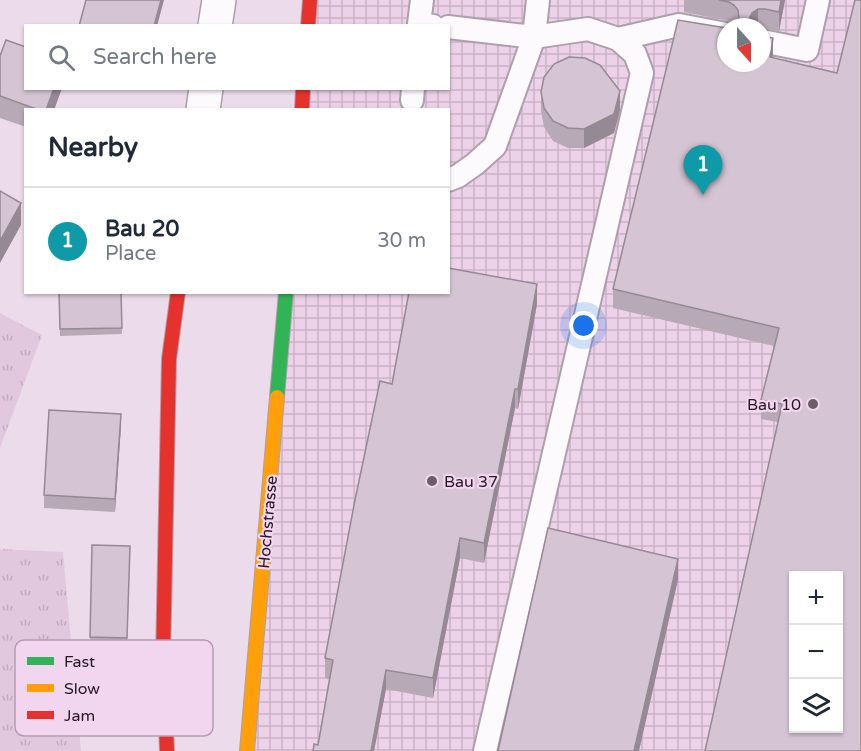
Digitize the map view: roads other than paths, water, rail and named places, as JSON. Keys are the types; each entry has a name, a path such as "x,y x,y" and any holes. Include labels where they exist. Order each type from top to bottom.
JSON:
{"street":[{"path":"215,24 219,0"},
{"path":"308,24 310,0"},
{"path":"203,108 206,90"},
{"path":"302,108 303,90"},
{"path":"163,640 169,359 178,294"},
{"name":"Hochstrasse","path":"247,751 286,294"},
{"path":"166,736 167,751"}],"lane":[{"path":"422,0 424,24"},
{"path":"450,179 475,164 495,146 534,37 538,0"},
{"path":"771,43 807,50 818,0"},
{"path":"618,39 678,24 717,32"},
{"path":"450,27 534,37 588,30 618,39 634,54 642,74 485,751"}],"place":[{"name":"Bau 20","path":"703,195"},
{"name":"Bau 10","path":"813,404"},
{"name":"Bau 37","path":"432,481"}]}
